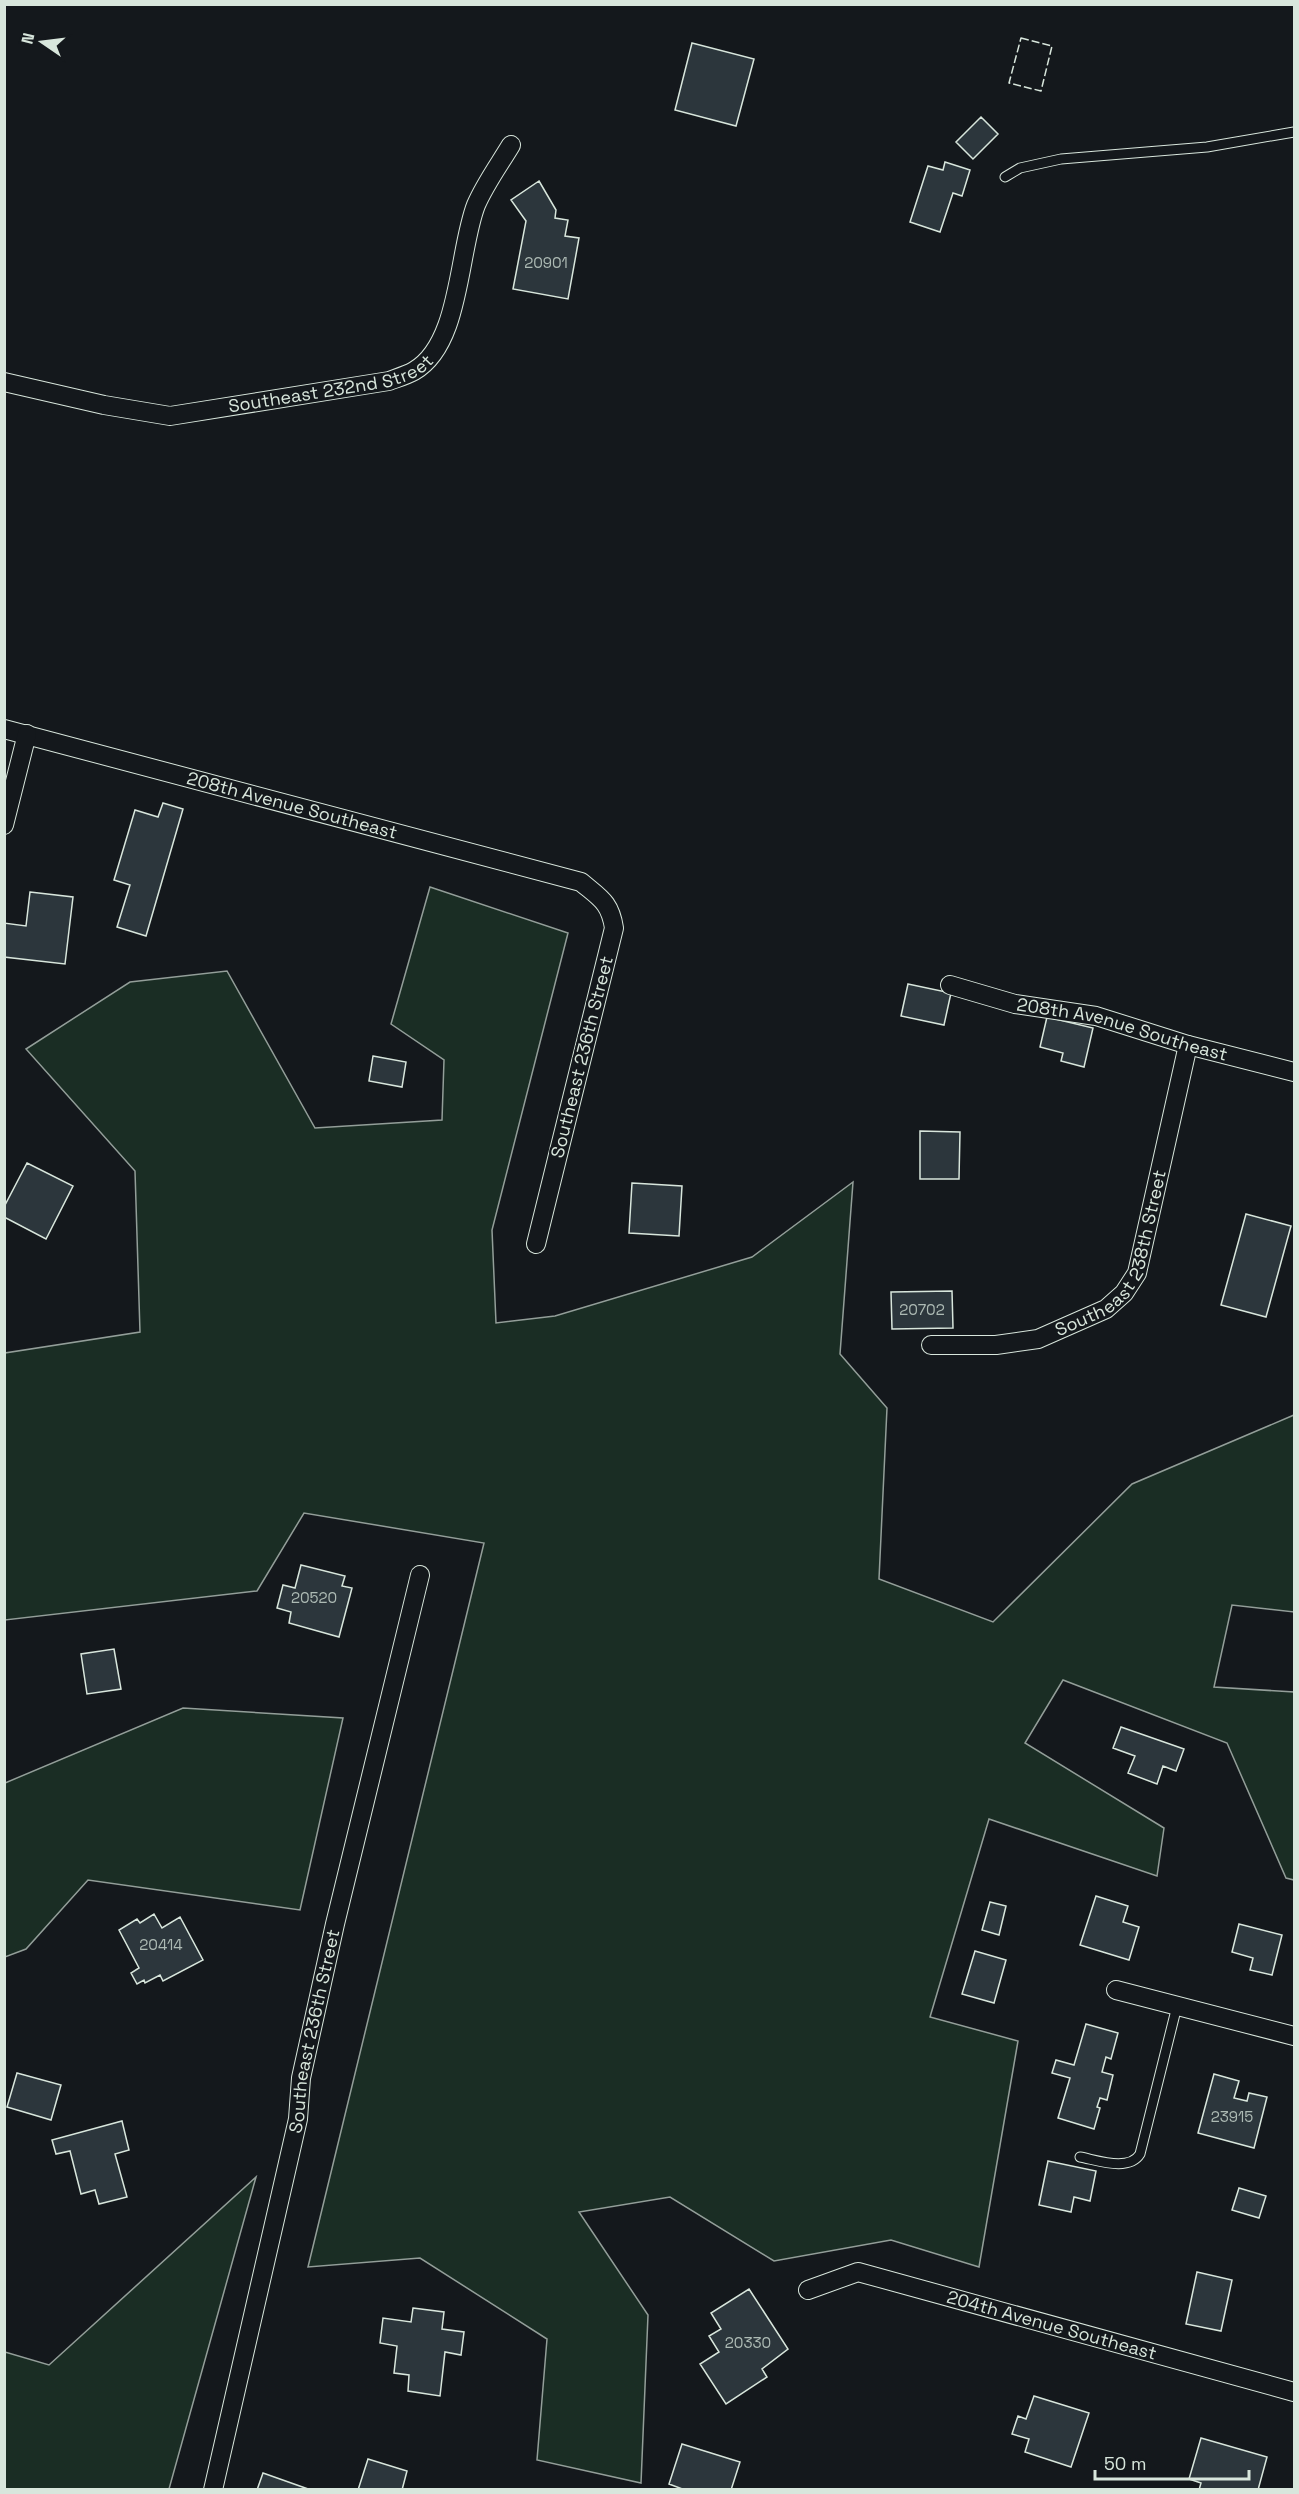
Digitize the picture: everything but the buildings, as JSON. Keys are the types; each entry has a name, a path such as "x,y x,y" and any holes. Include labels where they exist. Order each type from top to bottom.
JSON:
{"street":[{"name":"Southeast 232nd Street","path":"4,382 104,405 170,416 389,381 416,370 432,354 444,333 451,315 476,207 511,145"},
{"name":"208th Avenue Southeast","path":"4,729 581,882"},
{"path":"4,825 27,734"},
{"name":"Southeast 236th Street","path":"536,1244 614,928 612,913 606,902 581,882"},
{"name":"208th Avenue Southeast","path":"950,986 1015,1004 1096,1016 1188,1046 1294,1072"},
{"name":"Southeast 238th Street","path":"931,1345 996,1345 1038,1339 1106,1309 1124,1293 1137,1273 1188,1046"},
{"name":"Southeast 236th Street","path":"213,2490 298,2119 301,2078 335,1924 420,1575"},
{"path":"1116,1990 1294,2036"},
{"name":"204th Avenue Southeast","path":"808,2290 858,2272 1294,2392"}],"lane":[{"path":"1005,177 1020,168 1061,159 1207,147 1294,132"},
{"path":"1080,2157 1128,2164 1136,2161 1140,2154 1177,2006"}],"green space":[{"path":"430,887 568,933 492,1230 496,1323 555,1316 752,1257 853,1182 840,1354 887,1408 879,1579 993,1622 1132,1484 1294,1415 1294,1612 1232,1605 1214,1687 1294,1692 1294,1880 1286,1878 1227,1743 1063,1680 1025,1743 1164,1828 1157,1876 989,1819 930,2017 1018,2041 979,2267 891,2240 774,2261 670,2197 579,2212 648,2315 641,2483 537,2460 547,2339 420,2258 308,2267 484,1543 304,1513 257,1591 5,1620 5,1353 140,1332 135,1171 26,1049 130,982 227,971 315,1128 442,1120 444,1060 391,1024"},
{"path":"183,1708 343,1718 300,1910 88,1880 26,1949 5,1957 5,1783"},
{"path":"256,2177 169,2489 5,2489 5,2352 49,2365"}],"fence":[{"path":"1021,38 1052,46 1041,91 1009,83 1021,38"}]}
